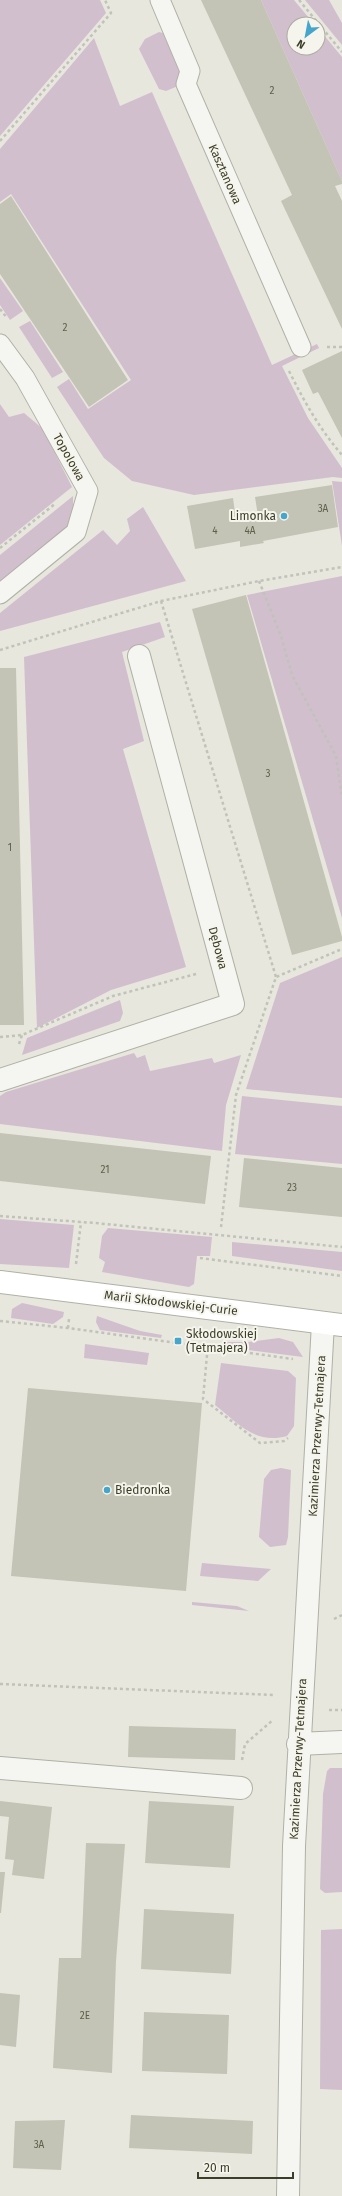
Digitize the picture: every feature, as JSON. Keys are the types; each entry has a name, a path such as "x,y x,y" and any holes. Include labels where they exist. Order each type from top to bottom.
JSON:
{"street":[{"name":"Dębowa","path":"0,1080 233,1004 139,656"},
{"name":"Marii Skłodowskiej-Curie","path":"0,1282 333,1324"},
{"name":"Kazimierza Przerwy-Tetmajera","path":"288,2196 294,1854 298,1744 322,1362 333,1324"},
{"path":"298,1744 342,1742"},
{"path":"0,1768 241,1788"}],"lane":[{"name":"Kasztanowa","path":"160,0 190,70 186,84 301,347"},
{"name":"Topolowa","path":"0,344 26,378 88,492 76,532 0,594"}],"path":[{"path":"0,142 112,13 105,0"},
{"path":"299,0 342,52"},
{"path":"287,367 304,403 319,427 342,455"},
{"path":"0,548 83,482"},
{"path":"0,650 161,602 259,581 342,567"},
{"path":"259,581 281,636 292,675 336,756 342,798"},
{"path":"161,602 276,977 236,1095 221,1227"},
{"path":"276,977 342,950"},
{"path":"0,1037 22,1035 113,996 224,967"},
{"path":"0,1216 103,1223 342,1247"},
{"path":"200,1258 342,1276"},
{"path":"0,1321 322,1362"},
{"path":"206,1355 203,1399 260,1443 284,1441 293,1433"},
{"path":"0,1684 277,1696"},
{"path":"245,1744 279,1715"}],"shaded area":[{"path":"0,0 100,0 106,13 0,136"},
{"path":"261,0 294,0 307,16 286,16 286,56"},
{"path":"305,0 329,0 342,23 342,45 326,26 326,16 318,16"},
{"path":"159,32 163,33 180,73 178,86 166,91 159,89 139,49 145,39"},
{"path":"94,38 120,106 152,92 272,365 317,344 319,348 282,366 308,418 342,468 342,478 333,477 194,495 132,481 104,458 57,387 69,379 88,409 131,380 11,194 0,202 0,149"},
{"path":"326,38 342,57 342,181 286,56 326,56"},
{"path":"0,278 23,311 10,320 0,305"},
{"path":"30,321 63,372 52,378 19,327"},
{"path":"0,404 9,417 24,413 43,429 72,487 0,545"},
{"path":"332,481 342,482 342,546"},
{"path":"73,496 73,514 66,532 0,585 0,555"},
{"path":"143,507 186,581 0,631 0,613 103,530 117,545 130,531 127,519"},
{"path":"342,576 342,918 247,595"},
{"path":"160,622 165,637 122,652 144,741 123,749 186,967 111,990 37,1028 24,657"},
{"path":"342,957 342,1098 246,1089 280,983"},
{"path":"120,1000 123,1013 120,1021 22,1055 27,1038"},
{"path":"134,1053 137,1058 145,1055 150,1071 212,1058 214,1063 241,1055 226,1105 222,1151 0,1124 0,1096 6,1092"},
{"path":"242,1096 342,1106 342,1164 235,1154"},
{"path":"0,1219 74,1225 69,1268 0,1264"},
{"path":"108,1228 212,1237 210,1256 197,1256 194,1284 189,1287 102,1272 105,1262 99,1258 102,1236"},
{"path":"232,1242 342,1252 342,1271 232,1256"},
{"path":"22,1303 64,1312 63,1317 53,1324 11,1318 12,1309"},
{"path":"97,1316 140,1331 162,1335 161,1338 100,1330 96,1322"},
{"path":"279,1338 293,1342 303,1357 225,1347 225,1342 248,1342"},
{"path":"85,1344 149,1353 147,1365 84,1358"},
{"path":"221,1363 288,1371 296,1378 294,1426 287,1436 276,1438 256,1435 239,1425 215,1405"},
{"path":"281,1468 291,1470 288,1537 286,1545 270,1547 259,1537 264,1479 271,1470"},
{"path":"202,1563 271,1569 258,1581 200,1576"},
{"path":"192,1602 237,1606 249,1611 192,1605"},
{"path":"330,1768 342,1768 342,1892 325,1893 320,1889 323,1794 327,1771"},
{"path":"342,1929 342,2090 320,2089 321,1930"}],"building":[{"path":"201,0 261,0 342,181 342,184 335,186 342,201 342,329 281,201 292,195"},
{"path":"11,196 128,380 89,407 0,274 0,204"},
{"path":"342,351 342,438 318,392 313,394 302,370"},
{"path":"332,485 338,527 263,541 264,543 240,547 240,541 195,549 187,506 233,498 236,520 258,516 255,497"},
{"path":"246,595 342,937 342,941 292,955 192,609"},
{"path":"0,668 16,668 24,1025 0,1025"},
{"path":"0,1133 211,1156 205,1204 0,1181"},
{"path":"244,1158 342,1168 342,1217 239,1207"},
{"name":"Biedronka","path":"28,1388 202,1403 186,1591 11,1576"},
{"path":"129,1726 236,1729 235,1760 128,1757"},
{"path":"0,1801 52,1807 44,1879 12,1875 14,1860 5,1859 9,1817 0,1816"},
{"path":"149,1801 234,1806 230,1868 145,1863"},
{"path":"86,1843 125,1844 116,1961 112,2073 53,2068 59,1958 81,1958"},
{"path":"0,1872 5,1872 1,1913 0,1913"},
{"path":"144,1909 234,1914 231,1974 141,1969"},
{"path":"0,1993 20,1995 16,2047 0,2045"},
{"path":"144,2012 229,2015 227,2074 142,2071"},
{"path":"131,2115 253,2121 252,2154 129,2148"},
{"path":"65,2120 61,2170 13,2168 15,2121"}],"place":[{"name":"Limonka","path":"284,516"},
{"name":"Skłodowskiej (Tetmajera)","path":"178,1341"},
{"name":"Biedronka","path":"107,1490"}]}
